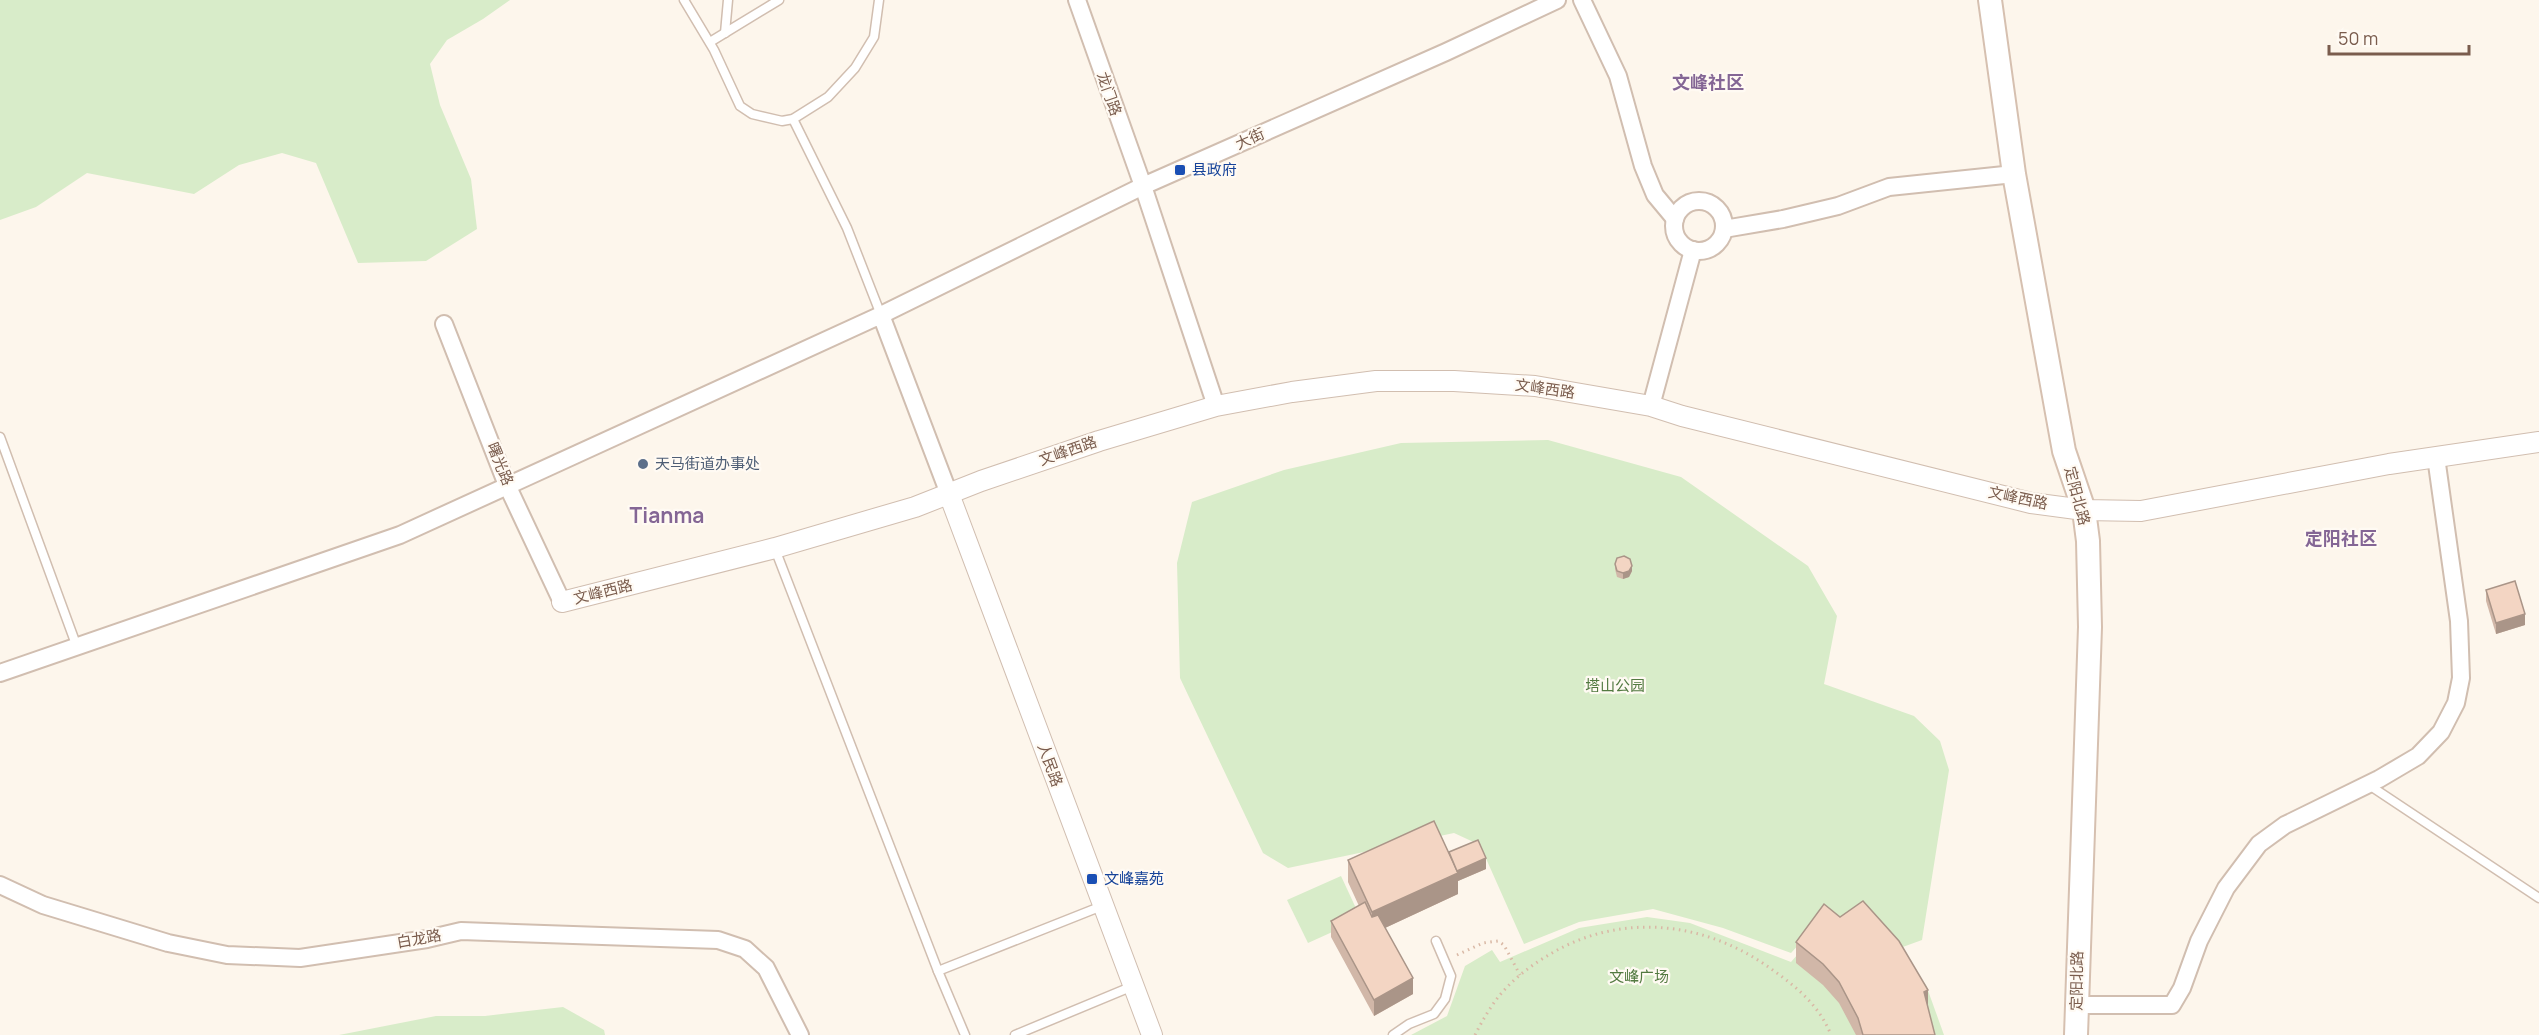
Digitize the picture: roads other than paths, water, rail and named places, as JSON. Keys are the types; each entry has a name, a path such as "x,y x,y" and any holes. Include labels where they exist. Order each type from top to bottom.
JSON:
{"main road":[{"name":"定阳北路","path":"1990,0 2014,174 2064,451 2084,510 2088,541 2090,627 2076,1035"}],"street":[{"name":"龙门路","path":"1077,0 1115,113 1143,186 1216,406"},
{"name":"大街","path":"0,673 400,535 882,315 1143,186 1435,57 1557,0"},
{"path":"1582,0 1618,76 1643,166 1655,195 1675,219 1676,235 1680,242 1693,250 1702,251 1717,244 1724,229 1721,213 1708,202 1692,202 1684,205 1675,219"},
{"path":"1724,229 1783,219 1838,206 1889,187 2014,174"},
{"path":"1651,406 1693,250"},
{"path":"882,315 949,494"},
{"name":"曙光路","path":"444,324 507,485 562,602"},
{"name":"文峰西路","path":"562,602 775,548 915,507 1099,441 1216,406 1292,392 1376,381 1443,381 1535,386 1651,406 1694,419 2031,503 2084,510 2141,511 2389,464 2539,442"},
{"path":"2076,1005 2172,1005 2182,988 2199,941 2226,888 2259,844 2285,825 2369,785 2418,756 2441,732 2456,703 2461,678 2460,621 2436,457"},
{"name":"人民路","path":"949,494 1152,1035"},
{"name":"白龙路","path":"0,885 43,905 168,943 227,955 300,958 427,939 461,931 718,940 745,950 766,968 800,1035"}],"lane":[{"path":"684,0 710,42 740,106 752,114 770,120 793,119 828,97 855,68 874,37 879,0"},
{"path":"725,33 728,0"},
{"path":"710,42 779,0"},
{"path":"793,119 847,228 882,315"},
{"path":"0,437 77,647"},
{"path":"775,548 938,971 965,1035"},
{"path":"2369,785 2539,898"},
{"path":"938,971 1102,906"},
{"path":"1393,1035 1409,1024 1434,1014 1445,999 1451,976 1436,941"},
{"path":"1015,1035 1133,986"}],"place":[{"name":"县政府","path":"1180,170"},
{"name":"天马街道办事处","path":"643,464"},
{"name":"文峰嘉苑","path":"1092,879"}],"district":[{"name":"文峰社区","path":"1708,83"},
{"name":"Tianma","path":"667,516"},
{"name":"定阳社区","path":"2341,539"}],"park label":[{"name":"塔山公园","path":"1615,686"},
{"name":"文峰广场","path":"1639,977"}]}
